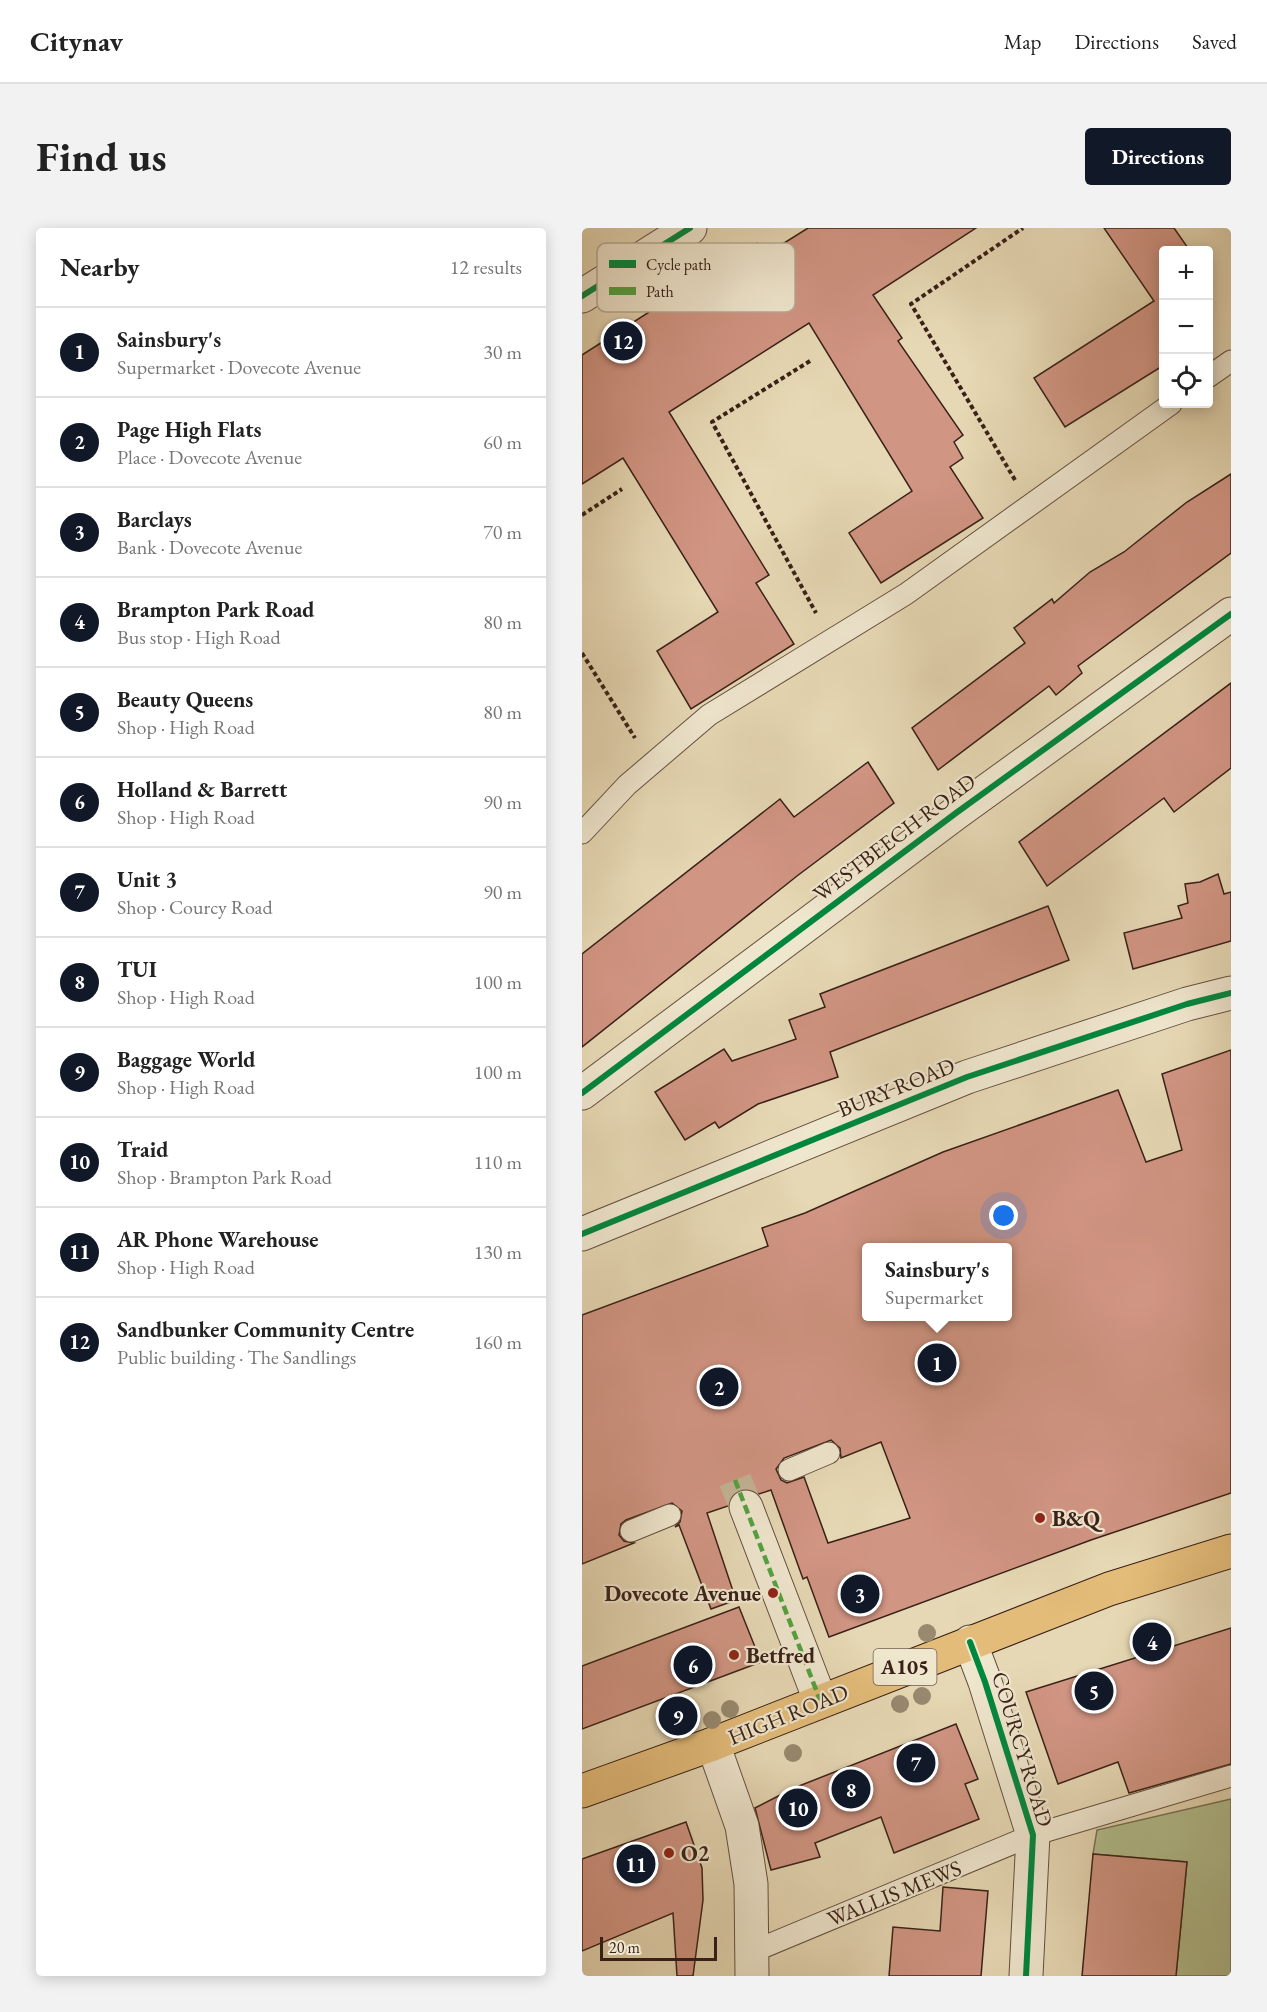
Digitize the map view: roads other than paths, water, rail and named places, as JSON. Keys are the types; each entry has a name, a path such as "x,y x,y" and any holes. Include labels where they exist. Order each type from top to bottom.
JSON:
{"main road":[{"name":"HIGH ROAD","path":"582,1791 713,1744 820,1700 1109,1589 1231,1551"}],"street":[{"path":"666,243 690,228"},
{"path":"582,296 597,287"},
{"name":"WESTBEECH ROAD","path":"582,1093 956,813 1231,614"},
{"name":"BURY ROAD","path":"582,1234 967,1077 1187,1004 1231,993"},
{"path":"746,1507 820,1700"},
{"name":"COURCY ROAD","path":"970,1642 1034,1835 1026,1976"},
{"path":"713,1744 742,1826 751,1884 753,1963"}],"lane":[{"path":"1213,374 1231,361"},
{"path":"582,832 627,785 709,715 906,594 1165,408"},
{"path":"789,1470 829,1453"},
{"path":"632,1531 670,1515"},
{"name":"WALLIS MEWS","path":"753,1963 1034,1835 1231,1776"}],"tunnel":[{"path":"735,1480 746,1507"}],"place":[{"name":"Sandbunker Community Centre","path":"623,341"},
{"name":"Sainsbury's","path":"937,1363"},
{"name":"Page High Flats","path":"719,1387"},
{"name":"B&Q","path":"1040,1518"},
{"name":"Dovecote Avenue","path":"773,1593"},
{"name":"Barclays","path":"860,1594"},
{"name":"Brampton Park Road","path":"1152,1642"},
{"name":"Betfred","path":"734,1655"},
{"name":"Holland & Barrett","path":"693,1665"},
{"name":"Beauty Queens","path":"1094,1691"},
{"name":"Baggage World","path":"678,1716"},
{"name":"Unit 3","path":"916,1763"},
{"name":"TUI","path":"851,1789"},
{"name":"Traid","path":"798,1808"},
{"name":"O2","path":"669,1853"},
{"name":"AR Phone Warehouse","path":"636,1864"}]}
